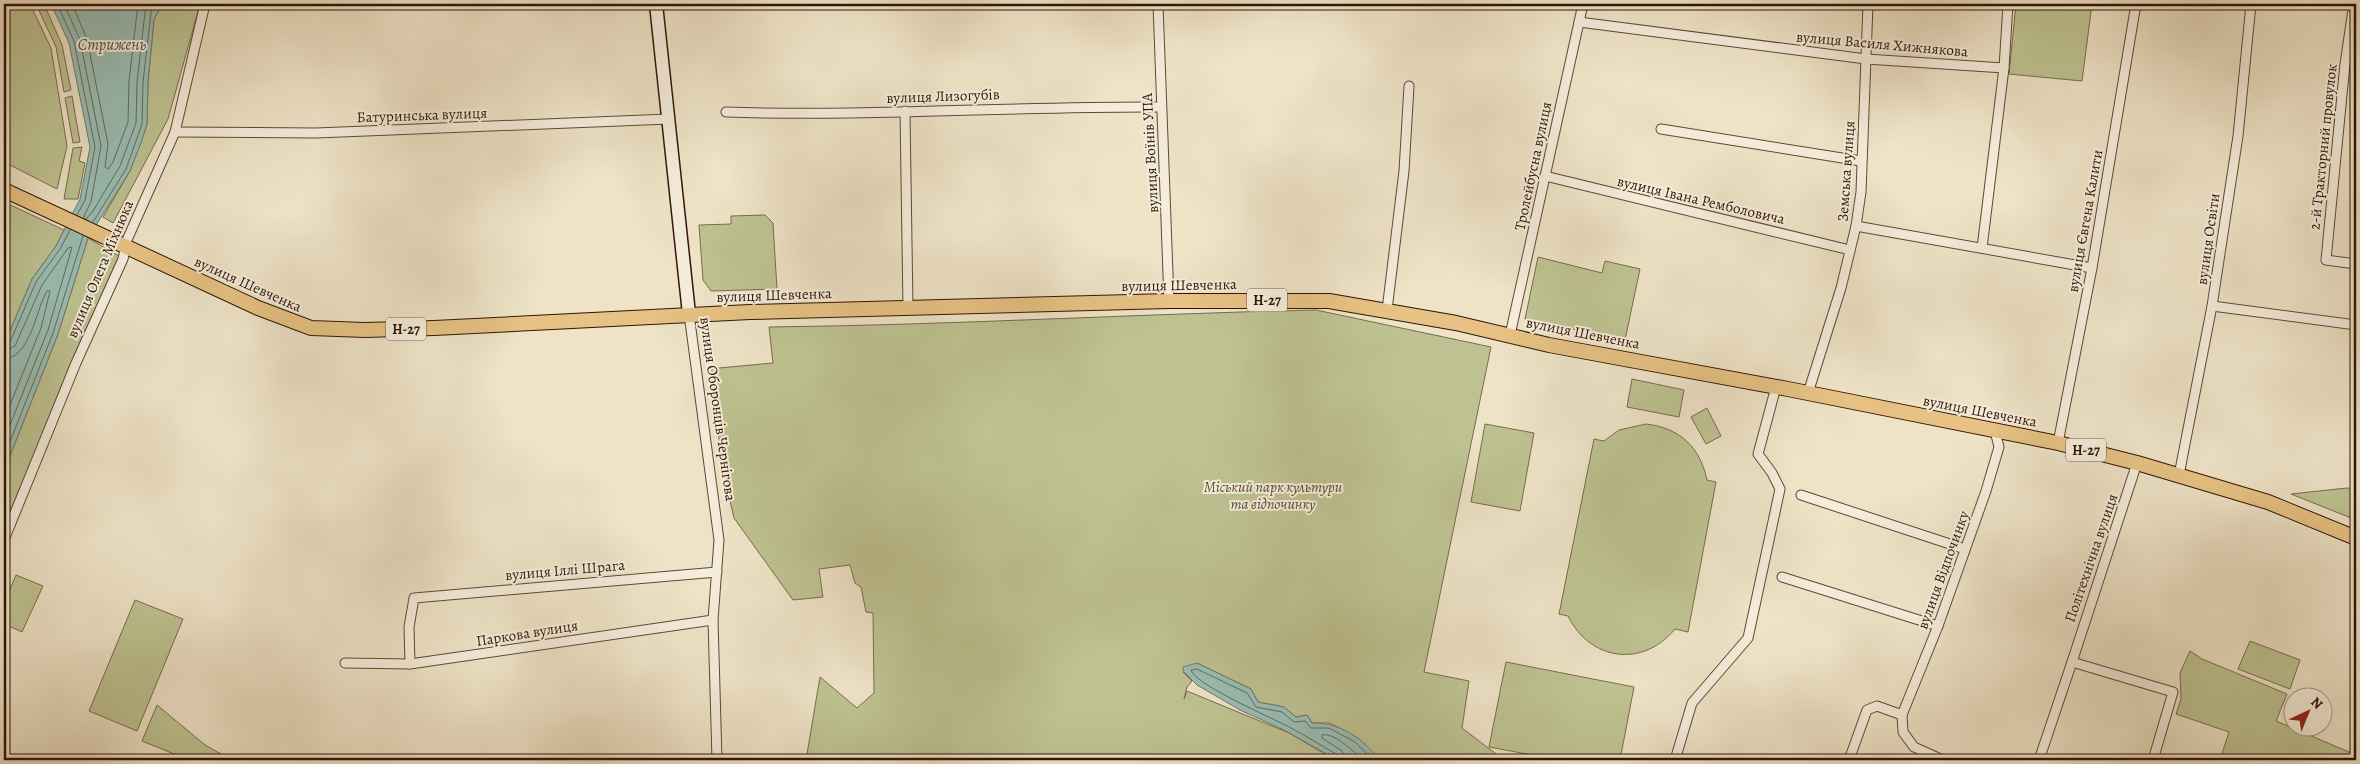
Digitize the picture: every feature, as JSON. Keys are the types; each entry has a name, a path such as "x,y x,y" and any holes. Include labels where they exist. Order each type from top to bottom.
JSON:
{"main road":[{"name":"вулиця Оборонців Чернігова","path":"656,4 689,314"},
{"name":"вулиця Шевченка","path":"4,190 258,308 311,328 365,330 434,328 598,321 689,314 1170,301 1329,302 1387,310 1510,335 1549,345 1808,393 2058,443 2137,463 2268,502 2356,538"}],"street":[{"name":"вулиця Олега Міхнюка","path":"4,540 76,362 123,259 126,247 175,132 205,4"},
{"name":"вулиця Воїнів УПА","path":"1158,4 1170,301"},
{"name":"Тролейбусна вулиця","path":"1510,335 1583,4"},
{"name":"Земська вулиця","path":"1808,393 1841,288 1856,226 1861,192 1868,4"},
{"path":"1982,248 2004,68 2008,4"},
{"name":"вулиця Євгена Калити","path":"2058,443 2092,268 2136,4"},
{"name":"вулиця Освіти","path":"2179,475 2212,306 2238,136 2251,4"},
{"name":"2-й Тракторний провулок","path":"2356,10 2353,10 2345,64 2326,260 2356,264"},
{"name":"вулиця Василя Хижнякова","path":"1579,22 1866,59 2004,68"},
{"path":"1387,310 1404,171 1409,86"},
{"name":"вулиця Лизогубів","path":"726,112 810,115 1078,106 1161,107"},
{"path":"905,111 908,308"},
{"name":"Батуринська вулиця","path":"175,132 316,133 669,119"},
{"path":"1661,129 1861,161"},
{"name":"вулиця Івана Ремболовича","path":"1545,176 1850,250"},
{"path":"1856,226 2092,268"},
{"path":"2212,306 2356,324"},
{"name":"вулиця Оборонців Чернігова","path":"689,314 720,540 713,620 717,760"},
{"path":"1675,760 1692,703 1748,638 1780,489 1772,473 1758,454 1776,387"},
{"name":"вулиця Відпочинку","path":"1902,715 1938,626 1986,491 1998,447 1995,431"},
{"name":"Політехнічна вулиця","path":"2040,760 2137,463"},
{"path":"1801,495 1965,549"},
{"name":"вулиця Іллі Шрага","path":"410,664 410,627 414,598 564,583 717,572"},
{"path":"1782,577 1938,626"},
{"name":"Паркова вулиця","path":"345,663 410,664 713,620"},
{"path":"2072,662 2173,692 2153,760"},
{"path":"1849,760 1867,710 1877,706 1902,715 1903,732 1914,747 1943,760"}],"green space":[{"path":"4,4 30,4 51,48 67,146 57,189 4,162"},
{"path":"36,4 44,4 62,45 71,90 64,92 56,47"},
{"path":"157,4 200,4 168,119 113,223 103,217 130,171 147,124 148,82 154,19 159,10"},
{"path":"2016,4 2092,4 2082,81 2009,74"},
{"path":"72,96 80,142 73,143 65,98"},
{"path":"82,147 79,161 85,163 78,199 64,199 73,148"},
{"path":"4,202 64,230 56,246 32,279 4,345"},
{"path":"765,215 773,223 777,289 711,291 703,280 699,225 731,224 731,216"},
{"path":"88,238 119,256 69,367 4,529 4,471 58,334"},
{"path":"1538,257 1602,273 1605,261 1640,269 1625,340 1525,319"},
{"name":"Міський парк культури та відпочинку","path":"1316,310 1491,347 1424,672 1469,681 1462,728 1504,760 1383,760 1374,755 1359,739 1330,723 1312,723 1307,715 1296,717 1284,707 1258,702 1251,689 1197,663 1183,672 1192,681 1187,687 1184,699 1187,691 1289,733 1335,760 806,760 820,677 857,708 874,693 873,613 866,612 861,587 855,583 850,565 819,569 823,597 793,600 734,518 726,483 708,369 773,363 769,327"},
{"path":"1632,379 1684,390 1679,417 1627,407"},
{"path":"1707,408 1721,436 1706,444 1691,417"},
{"path":"1485,424 1534,433 1520,511 1471,502"},
{"path":"1646,424 1669,430 1687,441 1699,458 1707,480 1716,482 1688,632 1675,629 1648,650 1633,654 1618,654 1603,650 1590,642 1578,631 1568,616 1559,614 1594,439 1604,441 1619,430"},
{"path":"2347,488 2356,489 2356,520 2291,494"},
{"path":"16,575 43,586 22,632 4,624 4,603"},
{"path":"135,600 183,619 137,731 89,711"},
{"path":"2250,641 2300,660 2291,686 2282,686 2238,669"},
{"path":"2190,651 2202,659 2282,692 2282,706 2276,721 2282,724 2282,736 2311,736 2356,755 2356,760 2220,760 2229,732 2176,714 2181,699 2180,673"},
{"path":"1506,662 1634,687 1620,760 1559,760 1489,747"},
{"path":"157,705 205,745 228,758 226,760 189,760 142,741"}],"water":[{"name":"Стрижень","path":"51,4 157,4 159,10 154,19 148,82 147,124 142,140 130,171 88,238 58,334 4,471 4,345 32,279 56,246 80,199 90,147 69,43"},
{"path":"1197,663 1251,689 1258,702 1284,707 1296,717 1307,715 1312,723 1335,726 1345,731 1360,739 1383,760 1337,760 1286,731 1240,710 1197,685 1183,671 1183,667"}]}
